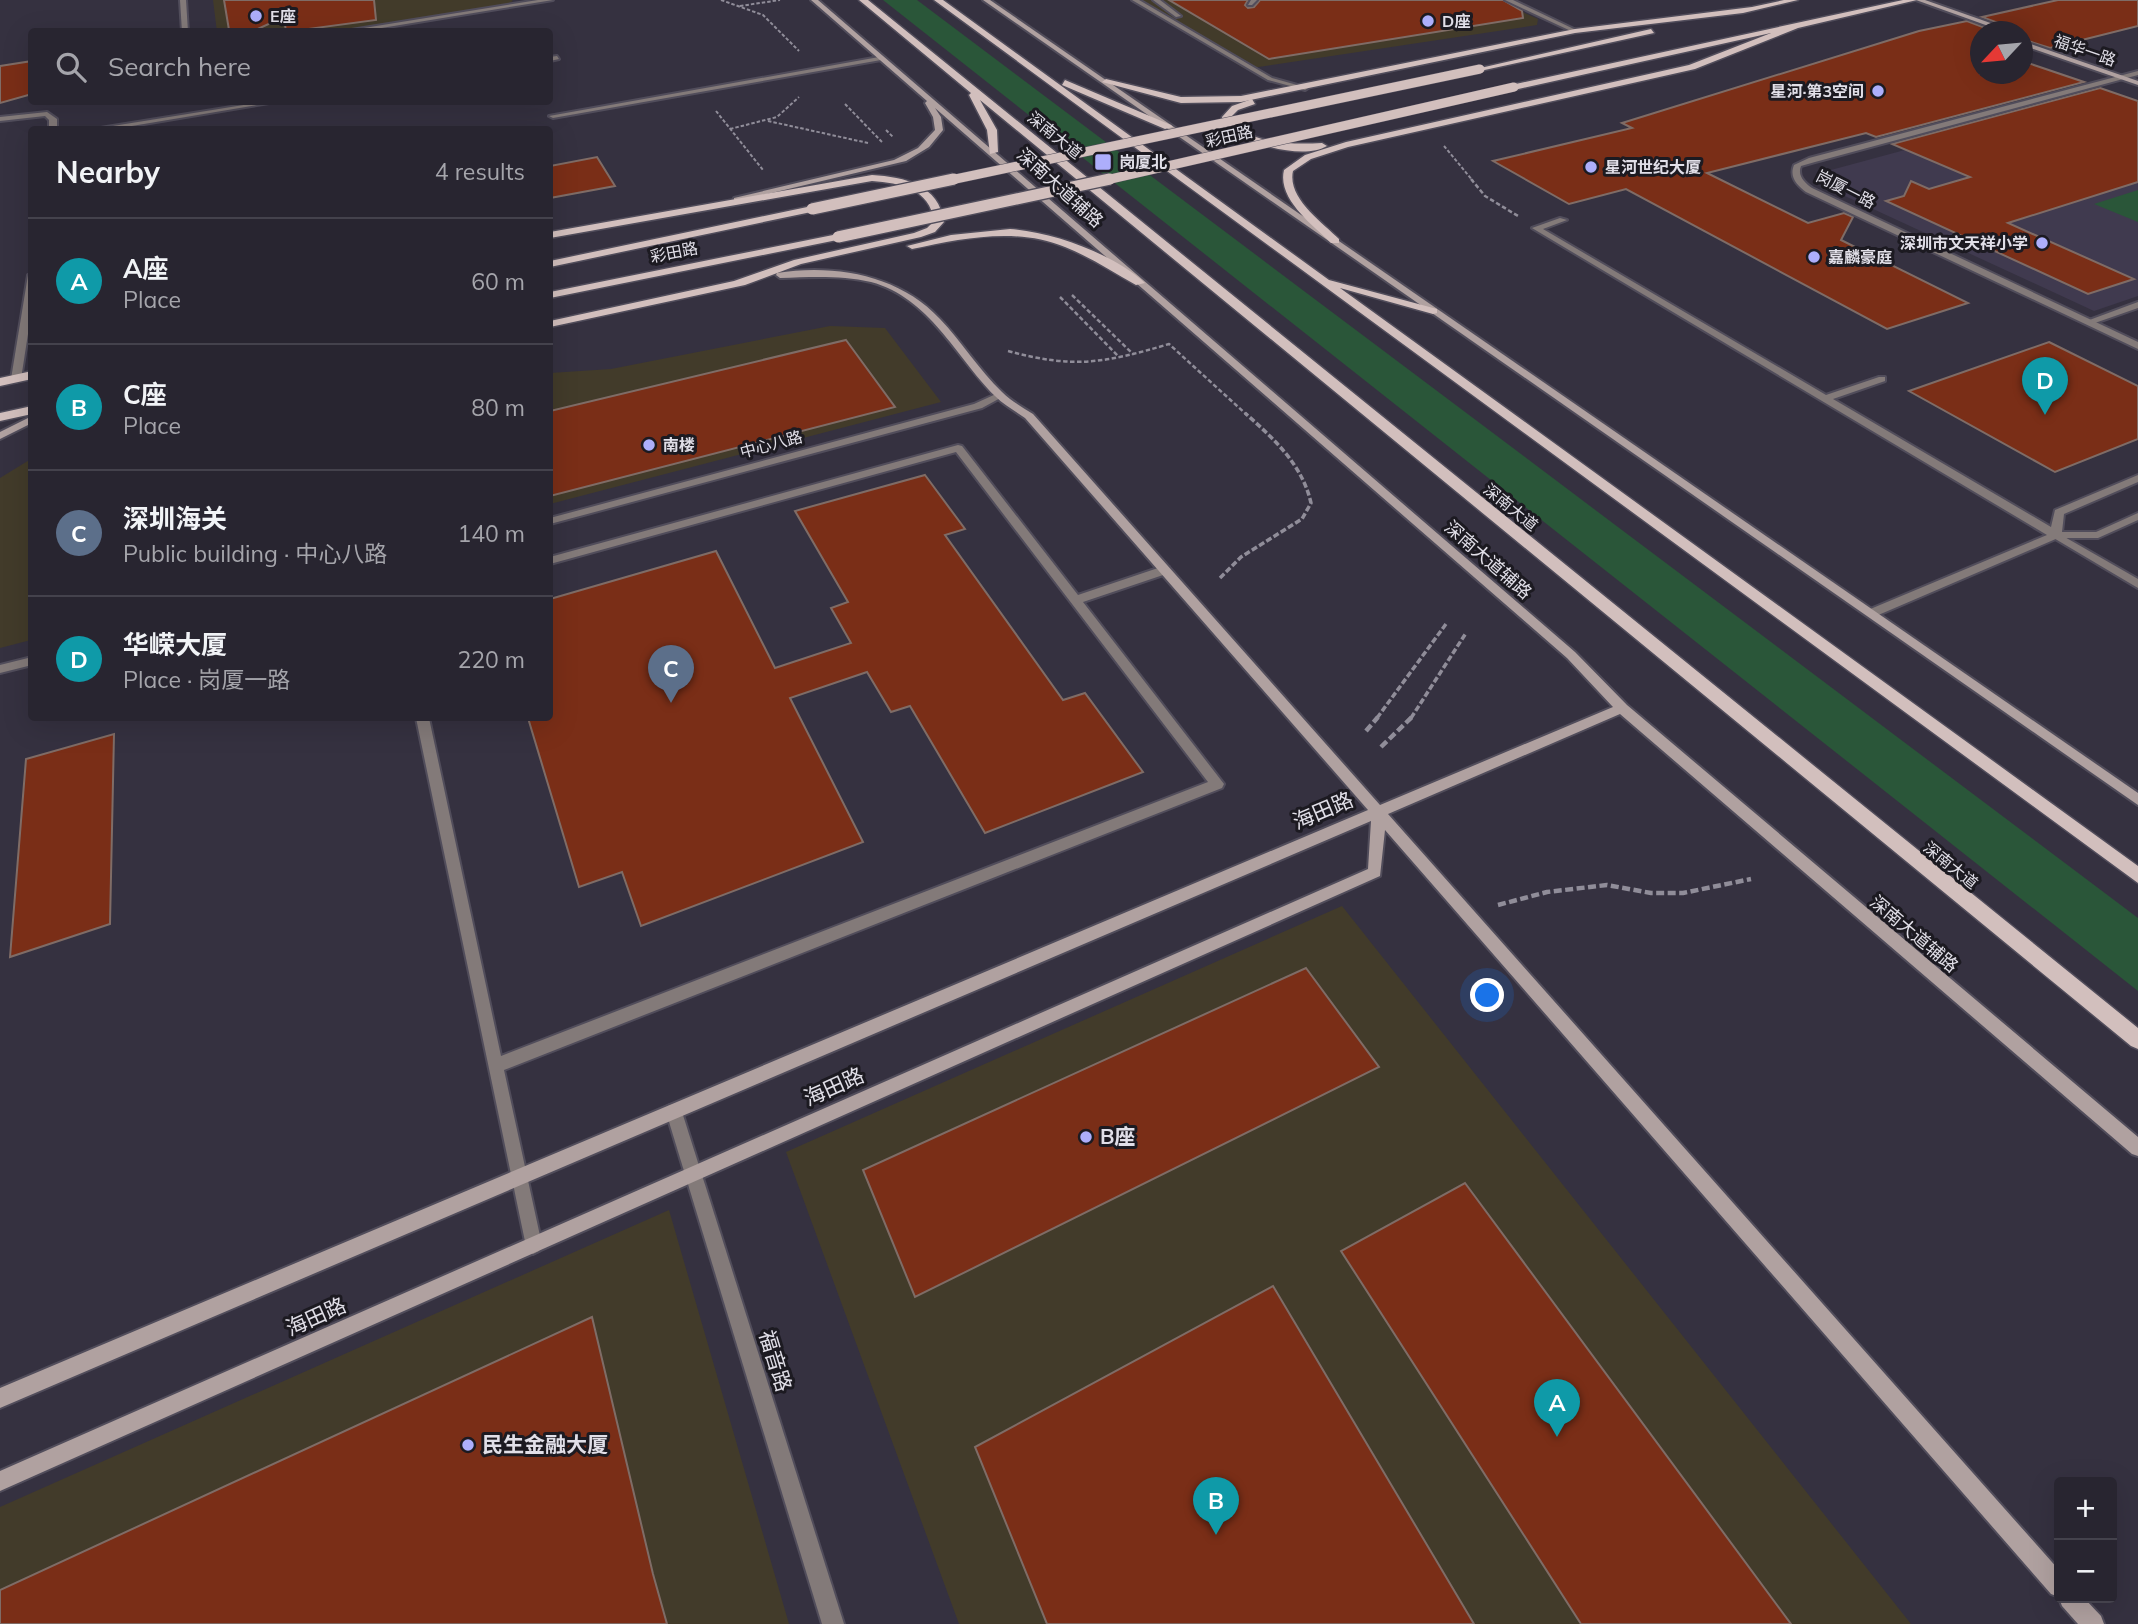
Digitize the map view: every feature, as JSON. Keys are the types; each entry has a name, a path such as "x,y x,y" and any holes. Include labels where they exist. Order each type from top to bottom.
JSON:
{"main road":[{"name":"深南大道辅路","path":"814,0 879,59 993,152 1140,283 1571,655 1622,708 2138,1148"},
{"path":"848,0 877,12"},
{"name":"深南大道","path":"863,0 2138,1040"},
{"path":"986,0 2138,800"},
{"name":"彩田路","path":"553,263 1480,69 1794,0"},
{"path":"1919,0 1980,21"},
{"path":"1909,1 1970,24"},
{"name":"彩田路","path":"553,294 1226,155 1514,87 1909,1"},
{"path":"943,2 2138,876"},
{"path":"1106,82 1161,97 1200,101 1279,93 1575,31 1752,9"},
{"path":"1335,241 1291,195 1286,175 1308,157 1346,145 1653,77 1738,51 1794,27"},
{"name":"福华一路","path":"2033,39 2138,76"},
{"name":"福华一路","path":"2033,47 2123,78"},
{"path":"1029,66 1168,127"},
{"path":"734,201 897,162 930,146 939,130 937,117 916,88"},
{"path":"971,89 992,130 993,152"},
{"path":"1279,93 1235,108 1226,117 1226,126 1255,142 1279,146 1346,145"},
{"path":"553,235 859,179 884,179 919,188 935,204 939,213 939,222 931,230 917,235 798,262 736,284"},
{"path":"553,323 954,237 1004,232 1066,243 1140,283"},
{"path":"780,275 840,275 890,286 907,295 944,328 999,396 1029,416 2054,1580"},
{"path":"1318,278 1433,311"},
{"path":"0,383 28,376"},
{"path":"0,417 28,411"},
{"path":"0,436 28,421"},
{"path":"1379,812 1622,708"},
{"name":"海田路","path":"0,1398 1379,812 1375,872 0,1481"},
{"path":"2074,1603 2093,1624"}],"street":[{"path":"183,0 185,28"},
{"path":"368,28 550,0"},
{"path":"1135,0 1270,79 1305,88"},
{"path":"1156,0 1179,16"},
{"path":"1508,0 1575,31"},
{"path":"553,116 879,59"},
{"name":"岗厦一路","path":"2138,76 1812,160 1796,170 1799,182 1809,190 2138,346"},
{"path":"117,126 253,105"},
{"path":"0,119 47,114 53,119 53,126"},
{"path":"1536,228 1563,220"},
{"path":"1536,228 2138,584"},
{"path":"16,379 28,301"},
{"path":"2089,322 2138,305"},
{"path":"1824,399 1882,379"},
{"name":"中心八路","path":"553,520 978,406 999,396"},
{"path":"495,1066 1217,784 958,448 553,560"},
{"path":"2056,536 2059,512 2138,478"},
{"path":"1872,613 2056,536 2098,535 2138,516"},
{"path":"1075,600 1165,570"},
{"path":"0,669 28,662"},
{"path":"423,721 533,1245"},
{"name":"福音路","path":"674,1112 833,1624"}],"path":[{"path":"721,0 763,15 805,57"},
{"path":"739,6 780,0"},
{"path":"730,129 768,121 788,113 805,88"},
{"path":"768,121 847,139 883,143 845,104"},
{"path":"715,109 771,179"},
{"path":"1437,139 1485,196 1536,228"},
{"path":"1072,295 1133,354"},
{"path":"1060,297 1120,358"},
{"path":"1008,351 1068,366 1092,365 1169,344 1279,444 1306,481 1311,503 1302,519 1241,557 1220,578"},
{"path":"1366,731 1446,624"},
{"path":"1381,747 1390,741 1412,715 1466,633"},
{"path":"1498,906 1547,892 1607,885 1651,893 1683,893 1751,879"}],"shaded area":[{"path":"213,0 513,1 497,9 362,28 216,28"},
{"path":"1133,0 1255,0 1301,23 1496,0 1538,19 1537,25 1245,69"},
{"name":"深圳市文天祥小学","path":"2104,96 2138,101 2138,296 2094,311 1832,190 1820,178 1831,170"},
{"name":"南楼","path":"830,326 885,328 941,402 553,503 553,373 611,369"},
{"path":"28,461 28,641 0,648 0,478"},
{"path":"1342,906 1911,1624 959,1624 786,1152"},
{"path":"669,1210 789,1624 0,1624 0,1507"}],"green space":[{"path":"883,0 917,0 2138,918 2138,991"},
{"path":"2138,190 2138,222 2094,204"}],"building":[{"path":"224,0 374,0 376,20 316,28 285,28 284,17 260,28 229,28"},
{"path":"1169,0 1248,0 1245,5 1248,8 1254,7 1260,0 1503,0 1522,11 1523,18 1269,59"},
{"path":"2058,0 2138,0 2138,26 2050,48 2033,43 2033,21 1993,21 1982,17"},
{"path":"1970,22 1970,84 2033,84 2033,65 2084,82 1876,137 1866,133 1707,173 1808,223 1844,213 1853,217 1841,240 1968,303 1887,329 1626,189 1569,204 1493,161 1632,128 1622,123 1919,31"},
{"path":"28,62 28,95 0,103 0,66"},
{"name":"深圳市文天祥小学","path":"2100,88 2138,101 2138,182 2008,223 2134,279 2088,294 1886,201 1904,196 1911,181 1929,189 1970,177 1892,144"},
{"path":"597,157 615,186 553,197 553,165"},
{"name":"南楼","path":"846,340 895,407 553,495 553,410"},
{"path":"2049,342 2138,386 2138,439 2055,472 1909,391"},
{"path":"925,475 965,529 945,535 1063,700 1085,693 1143,772 985,833 910,706 891,712 867,672 790,698 863,842 641,926 622,872 579,887 529,721 553,721 553,598 716,551 775,668 851,643 831,608 848,602 795,511"},
{"path":"114,734 110,924 10,957 26,759"},
{"name":"B座","path":"1306,968 1379,1067 915,1297 863,1170"},
{"path":"1465,1183 1791,1624 1581,1624 1341,1251"},
{"path":"1273,1286 1474,1624 1047,1624 975,1447"},
{"name":"民生金融大厦","path":"592,1317 667,1624 0,1624 0,1590"}],"place":[{"name":"E座","path":"256,16"},
{"name":"D座","path":"1428,21"},
{"name":"星河·第3空间","path":"1878,91"},
{"name":"岗厦北","path":"1103,162"},
{"name":"星河世纪大厦","path":"1591,167"},
{"name":"深圳市文天祥小学","path":"2042,243"},
{"name":"嘉麟豪庭","path":"1814,257"},
{"name":"华嵘大厦","path":"2045,415"},
{"name":"南楼","path":"649,445"},
{"name":"深圳海关","path":"671,703"},
{"name":"B座","path":"1086,1137"},
{"name":"A座","path":"1557,1437"},
{"name":"民生金融大厦","path":"468,1445"},
{"name":"C座","path":"1216,1535"}]}
